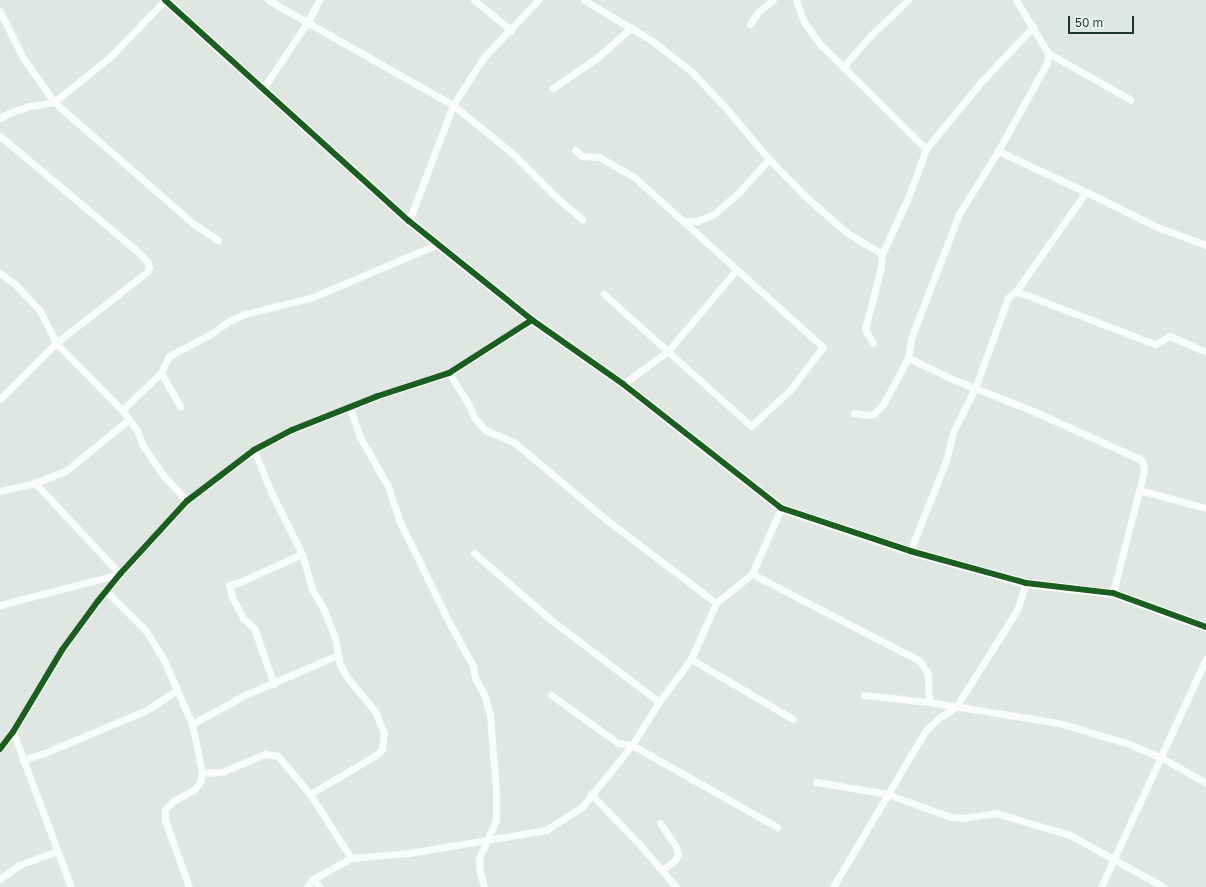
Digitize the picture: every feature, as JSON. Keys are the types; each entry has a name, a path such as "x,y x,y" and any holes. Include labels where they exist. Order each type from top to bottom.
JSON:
{"street":[{"path":"0,118 29,106 54,102 110,57 165,0 262,90 409,221 532,320 623,384 781,508 910,551 1026,583 1113,593 1206,627"},
{"path":"268,0 453,105 512,153 557,198 582,219"},
{"path":"262,90 307,23 319,0"},
{"path":"474,0 510,30"},
{"path":"409,221 453,105 484,57 538,0"},
{"path":"584,0 651,40 691,71 804,196 846,232 882,254"},
{"path":"750,24 758,12 773,0"},
{"path":"796,0 804,22 821,45 926,149"},
{"path":"843,67 871,35 908,0"},
{"path":"1016,0 1048,53 1131,100"},
{"path":"0,11 22,56 54,102 194,224 218,240"},
{"path":"873,343 865,329 882,267 882,254 908,198 926,149 981,82 1033,27"},
{"path":"553,88 598,57 631,28"},
{"path":"854,413 866,415 874,414 879,410 908,358 912,338 956,220 1041,76 1047,63 1048,53"},
{"path":"0,136 138,252 147,261 149,267 147,272 56,343 0,399"},
{"path":"575,150 582,156 599,157 634,178 823,347 790,390 751,426 604,294"},
{"path":"998,151 1157,227 1206,245"},
{"path":"682,221 697,221 714,214 740,191 769,159"},
{"path":"910,551 946,461 953,432 975,388 1008,298 1016,291 1086,192"},
{"path":"122,410 161,373 169,356 211,334 229,321 245,314 313,297 438,244"},
{"path":"623,384 668,351 737,269"},
{"path":"0,273 16,285 40,311 56,343 122,410 137,431 143,446 163,475 187,501"},
{"path":"1016,291 1155,344 1170,336 1206,352"},
{"path":"0,749 13,732 62,650 106,591 187,501 254,450 292,430 449,373 532,320"},
{"path":"908,358 1137,457 1143,463 1144,467 1139,490 1113,593"},
{"path":"161,373 181,407"},
{"path":"449,373 468,403 474,416 485,430 515,443 608,522 716,603"},
{"path":"350,408 360,437 388,486 400,522 450,624 473,666 475,678 484,694 490,715 496,791 496,820 479,858 484,887"},
{"path":"0,491 35,483 67,470 128,420"},
{"path":"254,450 271,492 302,554 304,566 312,589 323,608 335,637 340,664 346,676 375,711 382,724 383,745 382,749 376,756 366,760 310,794"},
{"path":"35,483 120,574"},
{"path":"1139,490 1206,508"},
{"path":"307,887 313,879 351,858 408,853 546,830 582,807 632,745 659,702 691,659 716,603 752,574 781,508"},
{"path":"474,553 550,619 659,702"},
{"path":"274,684 254,628 243,618 232,596 229,585 240,582 302,554"},
{"path":"0,605 120,574"},
{"path":"752,574 920,661 926,668 928,674 930,702"},
{"path":"833,887 926,730 940,717 956,707 1017,610 1026,583"},
{"path":"106,591 146,631 162,658 192,724 202,773 200,782 195,788 172,802 165,810 165,820 189,887"},
{"path":"192,724 245,695 274,684 338,655"},
{"path":"691,659 793,719"},
{"path":"1101,887 1162,758 1206,659"},
{"path":"24,760 48,752 145,711 177,690"},
{"path":"551,695 618,743 632,745 777,827"},
{"path":"864,695 930,702 1059,723 1129,744 1162,758 1206,783"},
{"path":"13,732 71,887"},
{"path":"202,773 222,772 259,756 271,754 284,761 310,794 351,858"},
{"path":"816,782 887,794 951,817 962,818 996,813 1070,835 1164,887"},
{"path":"591,794 641,846 676,887"},
{"path":"660,823 676,847 678,855 674,861 662,870"},
{"path":"0,879 19,865 57,851"},
{"path":"313,879 320,887"}],"cycle path":[{"path":"165,0 409,221 532,320 623,384 781,508 910,551 1026,583 1113,593 1206,627"},
{"path":"0,749 13,732 62,650 98,601 120,574 187,501 254,450 292,430 378,396 449,373 532,320"}]}
